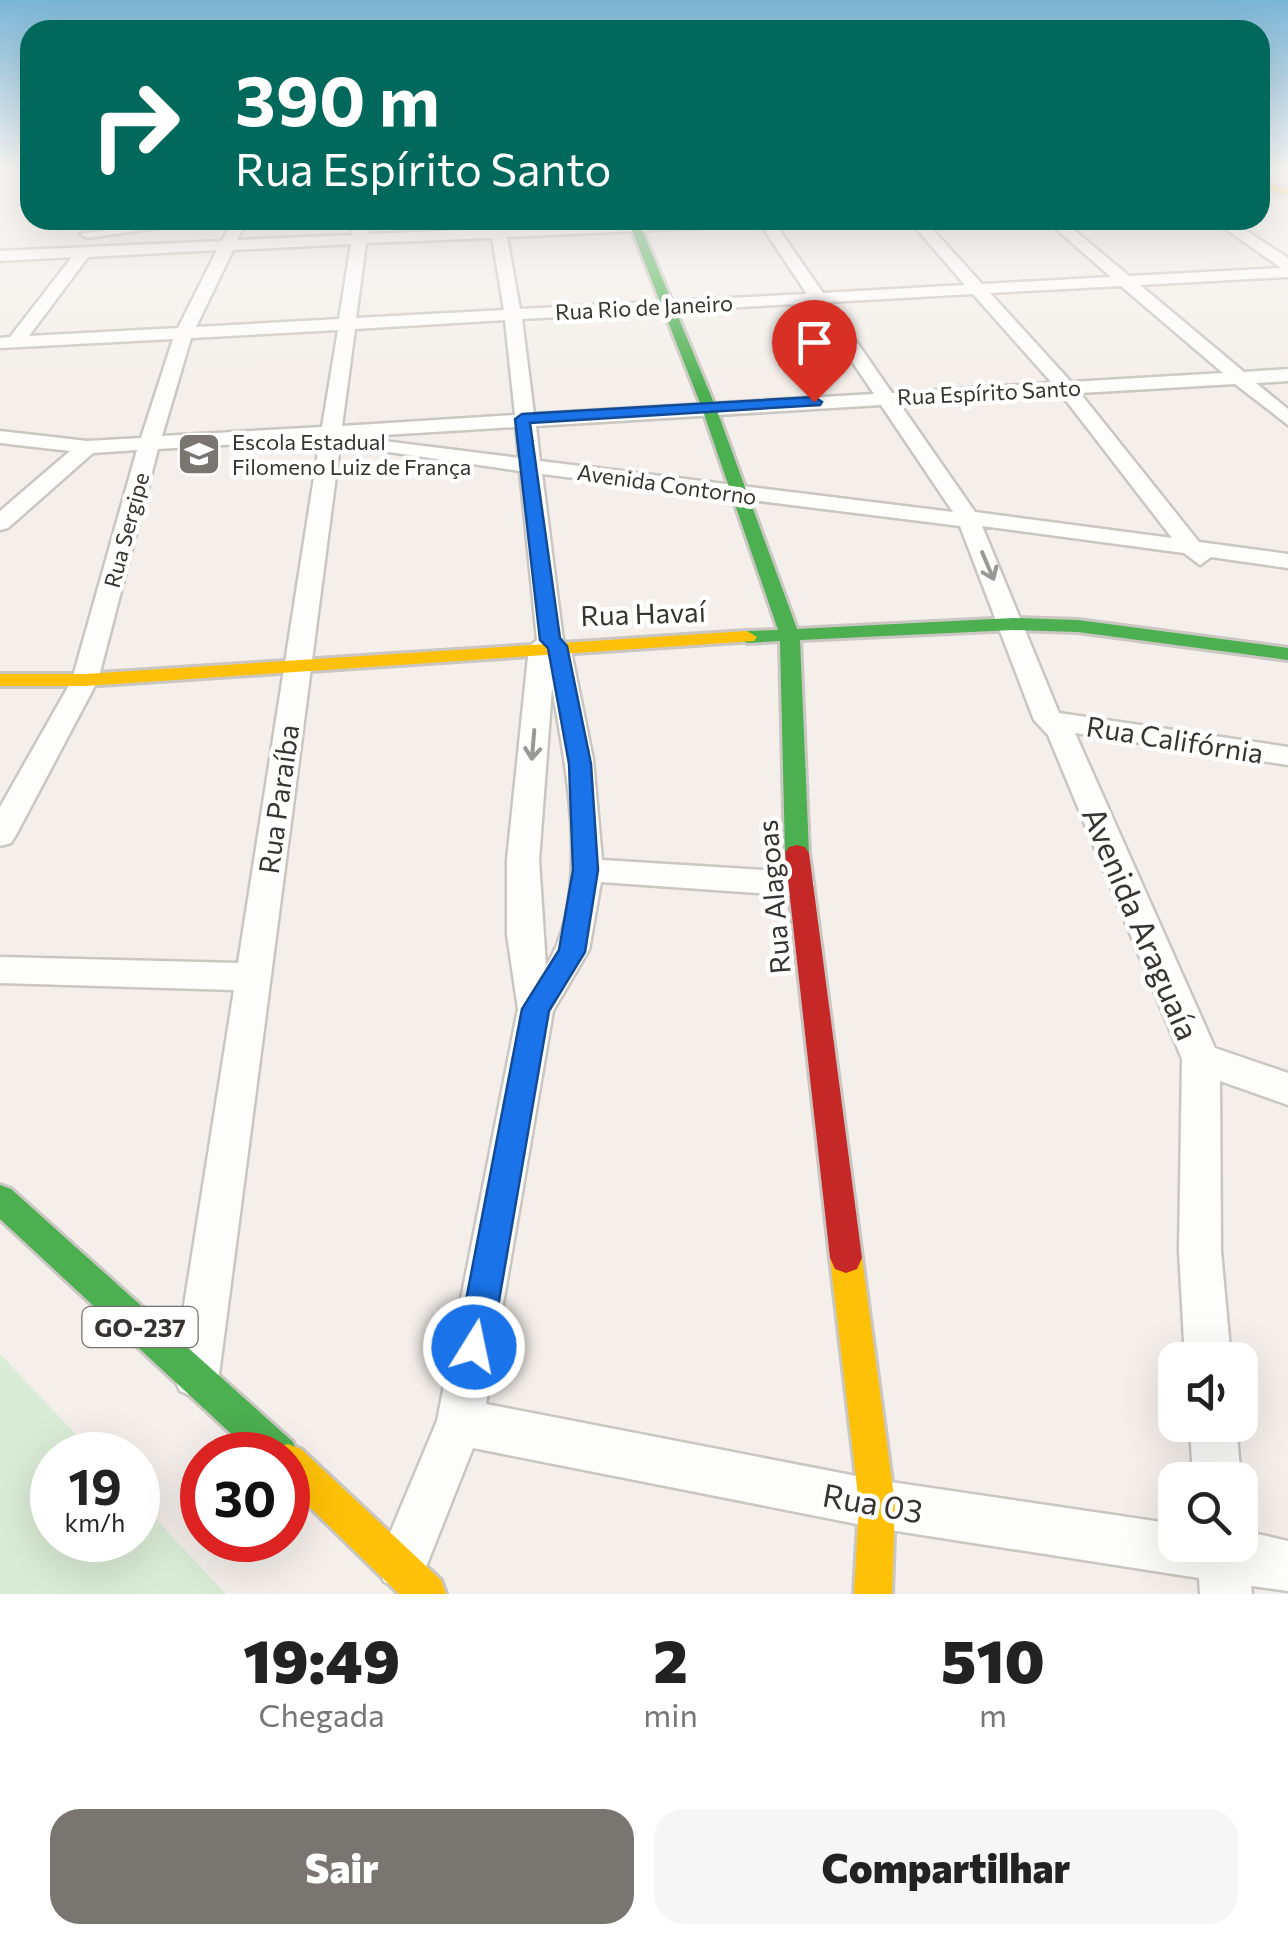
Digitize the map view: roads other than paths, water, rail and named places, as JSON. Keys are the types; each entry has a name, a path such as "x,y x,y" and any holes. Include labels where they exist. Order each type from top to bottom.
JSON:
{"street":[{"path":"0,256 250,243"},
{"name":"Rua Paraíba","path":"195,1378 358,243"},
{"path":"500,243 513,315 522,419 532,465 550,644 580,764 586,870 572,952 536,1009"},
{"name":"Rua Alagoas","path":"643,243 709,408 790,638 798,884 877,1504 873,1594"},
{"name":"Avenida Araguaía","path":"783,243 894,397 973,523 1023,624 1057,724 1200,1059 1200,1252 1207,1342"},
{"name":"Avenida Araguaía","path":"790,243 822,296"},
{"path":"937,243 1065,388 1198,554"},
{"path":"1081,243 1288,419"},
{"path":"1255,243 1288,265"},
{"name":"Rua Sergipe","path":"0,835 86,680 149,444 184,333 229,246"},
{"path":"8,343 83,253"},
{"name":"Rua Rio de Janeiro","path":"8,343 1288,272"},
{"name":"Rua Espírito Santo","path":"330,435 522,419 1288,374"},
{"path":"0,437 86,447 330,435"},
{"name":"Avenida Contorno","path":"330,435 739,494 1198,554 1288,561"},
{"path":"0,523 86,447"},
{"name":"Avenida Contorno","path":"1198,554 1288,574"},
{"name":"Rua Havaí","path":"0,680 86,680 550,644 790,638 1023,624 1211,640 1288,654"},
{"path":"310,1483 414,1580 460,1422 536,1009 524,935 523,860 550,644"},
{"name":"Rua Califórnia","path":"1057,724 1288,756"},
{"path":"586,870 798,884"},
{"path":"0,970 253,977"},
{"path":"1200,1059 1288,1090"},
{"name":"GO-237","path":"0,1199 255,1432"},
{"name":"Rua 03","path":"460,1422 877,1504 1223,1565 1288,1566"}],"place":[{"name":"Escola Estadual Filomeno Luiz de França","path":"199,454"}]}
